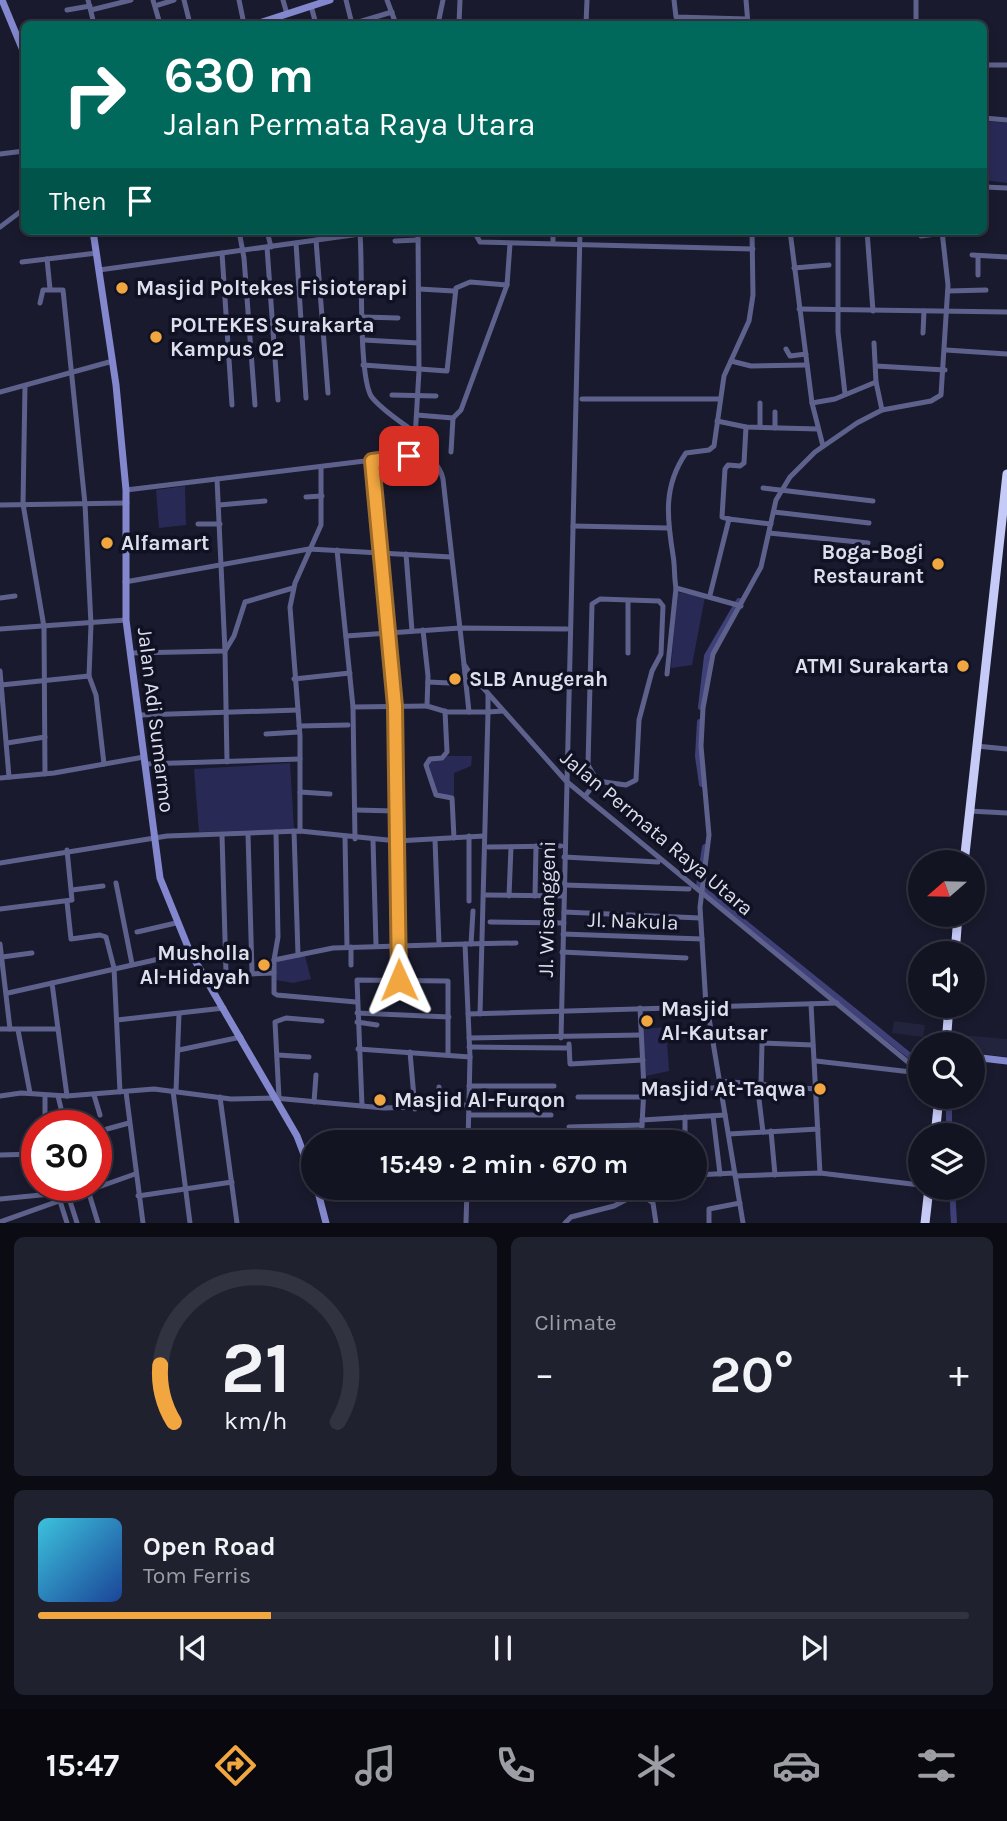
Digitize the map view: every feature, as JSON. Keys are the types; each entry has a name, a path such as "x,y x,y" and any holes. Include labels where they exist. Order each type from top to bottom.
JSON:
{"highway":[{"path":"965,850 1007,474"},
{"path":"925,1223 928,1200"}],"main road":[{"path":"2,0 21,46"},
{"path":"270,21 330,0"},
{"name":"Jalan Adi Sumarmo","path":"94,235 103,269 126,491 126,620 160,878 190,952 276,1098 301,1146"},
{"path":"985,1058 1007,1061"},
{"path":"320,1200 326,1223"}],"street":[{"path":"67,10 131,0"},
{"path":"153,0 159,21"},
{"path":"158,5 174,0"},
{"path":"184,0 189,21"},
{"path":"239,0 243,21"},
{"path":"283,0 288,14"},
{"path":"346,0 351,21"},
{"path":"387,0 395,21"},
{"path":"439,21 443,0"},
{"path":"459,21 460,0"},
{"path":"586,21 587,0"},
{"path":"674,0 676,17 734,21"},
{"path":"746,0 748,21"},
{"path":"916,0 916,21"},
{"path":"311,6 315,21"},
{"path":"362,21 392,12"},
{"path":"987,65 1007,65"},
{"path":"987,118 1007,120"},
{"path":"0,153 21,151"},
{"path":"987,187 1007,188"},
{"path":"0,227 21,211"},
{"path":"240,235 244,250 255,405"},
{"path":"268,235 278,400"},
{"path":"103,269 269,247 333,235"},
{"path":"360,235 363,365 373,398 417,436"},
{"path":"414,455 419,371 418,235"},
{"path":"476,235 480,242 510,244 753,249"},
{"path":"553,235 553,241"},
{"name":"Jl. Wisanggeni","path":"561,1038 580,235"},
{"path":"667,674 676,588 668,528 668,497 672,478 686,453 707,451 714,446 724,376 749,321 752,235"},
{"path":"790,235 812,403 823,446"},
{"path":"838,235 838,311 845,394"},
{"path":"867,235 873,311"},
{"path":"922,236 927,235"},
{"path":"743,1223 707,1006 700,918 709,835 701,752 704,700 713,654 738,604 761,567 769,524 780,491 799,468 823,446 882,410 938,399 943,391 948,291 942,235"},
{"path":"316,240 328,393"},
{"path":"394,241 418,240"},
{"path":"296,243 306,398"},
{"path":"451,452 453,418 463,405 508,285 510,244"},
{"path":"22,262 97,253"},
{"path":"222,253 232,405"},
{"path":"978,275 975,256 1007,257"},
{"path":"47,259 50,289"},
{"path":"794,268 829,265"},
{"path":"419,289 454,291 467,282 508,285"},
{"path":"40,303 40,292 50,289 64,292 85,504 91,624 89,676 96,695 104,764"},
{"path":"948,291 986,290"},
{"path":"363,365 419,371 445,372 449,369 454,291"},
{"path":"799,309 1007,312"},
{"path":"923,333 924,311"},
{"path":"363,317 398,318"},
{"path":"363,340 418,343"},
{"path":"874,343 876,382 882,410"},
{"path":"786,349 790,356 806,354"},
{"path":"946,350 1007,354"},
{"path":"0,392 113,361"},
{"path":"732,361 751,366 807,365"},
{"path":"876,366 944,370"},
{"path":"812,403 876,382"},
{"path":"25,386 23,504 44,627 45,774"},
{"path":"392,396 436,396"},
{"path":"582,399 720,399"},
{"path":"760,403 760,427"},
{"path":"775,412 775,428"},
{"path":"417,415 453,418"},
{"path":"717,421 746,427 818,429"},
{"path":"746,427 744,464 728,465 725,469 722,517 769,524"},
{"path":"126,491 414,455 428,458 441,470 469,712"},
{"path":"372,461 395,706 399,980"},
{"path":"298,955 297,831 300,759 289,622 293,588 321,525 321,467"},
{"path":"217,479 223,565 227,762"},
{"path":"763,488 873,501"},
{"path":"306,497 322,496"},
{"path":"219,505 265,501"},
{"path":"0,505 127,503"},
{"path":"774,512 869,523"},
{"path":"710,596 729,519"},
{"path":"198,524 220,524"},
{"path":"573,526 668,528"},
{"path":"769,533 868,543"},
{"path":"125,582 309,550 451,557"},
{"path":"337,550 353,707 355,839"},
{"path":"406,554 412,631"},
{"path":"225,651 234,636 245,602 293,588"},
{"path":"676,588 738,604"},
{"path":"0,598 15,596"},
{"path":"600,599 663,604 661,654 652,671 639,720 636,780 626,785 597,781 589,769 588,754 592,604 600,599"},
{"path":"628,601 628,653"},
{"path":"0,629 126,620"},
{"path":"346,636 460,628 567,629"},
{"path":"423,630 428,682 427,706"},
{"path":"131,653 225,651"},
{"name":"Jalan Permata Raya Utara","path":"464,664 503,711 586,795 908,1062"},
{"path":"0,671 9,777"},
{"path":"294,679 350,673"},
{"path":"1,685 89,676"},
{"path":"428,682 449,683"},
{"path":"480,1014 488,694"},
{"path":"353,707 427,706 445,711 503,711"},
{"path":"140,715 298,710"},
{"path":"445,711 447,752 442,758 430,759 426,765 435,794 453,800 454,838"},
{"path":"266,734 348,725"},
{"path":"7,743 45,737"},
{"path":"976,746 1007,749"},
{"path":"0,778 144,761 300,759"},
{"path":"586,795 597,781"},
{"path":"300,792 330,794"},
{"path":"356,810 395,811"},
{"path":"969,811 1007,813"},
{"path":"0,863 153,838 297,831 355,839 397,841 484,836"},
{"path":"276,832 278,937 274,960 274,993 356,1002"},
{"path":"248,834 252,972"},
{"path":"222,835 226,973"},
{"path":"469,836 469,901"},
{"path":"345,837 351,965"},
{"path":"373,840 376,945"},
{"path":"435,840 439,944"},
{"path":"509,896 511,846"},
{"path":"535,896 536,846"},
{"path":"488,847 561,846"},
{"path":"0,909 67,902 73,899 67,850"},
{"path":"564,857 658,862"},
{"path":"117,883 132,964"},
{"path":"564,884 689,889"},
{"path":"72,890 103,886"},
{"path":"486,895 564,896"},
{"path":"67,902 71,939 105,936 114,968 123,1092 143,1223"},
{"path":"468,1130 468,944 472,911"},
{"path":"564,912 700,918"},
{"path":"490,922 564,922"},
{"path":"137,932 176,923"},
{"name":"Jl. Nakula","path":"563,934 702,939"},
{"path":"274,960 376,945 516,943"},
{"path":"0,944 8,993 10,1029"},
{"path":"562,951 686,958"},
{"path":"8,993 190,952"},
{"path":"2,957 32,953"},
{"path":"203,976 274,973"},
{"path":"362,1106 357,980 449,981 448,1055"},
{"path":"52,983 67,1096"},
{"path":"468,1014 837,1003"},
{"path":"811,1004 820,1173"},
{"path":"117,1020 224,1008"},
{"path":"640,1008 644,1088 642,1130"},
{"path":"357,1013 449,1017"},
{"path":"179,1014 175,1091 190,1223"},
{"path":"276,1098 276,1021 286,1018 322,1021"},
{"path":"357,1022 377,1025"},
{"path":"0,1029 58,1029"},
{"path":"18,1030 30,1093"},
{"path":"469,1038 641,1035"},
{"path":"179,1050 241,1037"},
{"path":"492,1038 492,1047"},
{"path":"512,1038 512,1047"},
{"path":"569,1038 570,1064 643,1060"},
{"path":"763,1132 759,1083 762,1043 813,1045"},
{"path":"469,1047 569,1048"},
{"path":"358,1049 470,1057"},
{"path":"410,1052 415,1109"},
{"path":"278,1055 309,1057"},
{"path":"816,1061 908,1071"},
{"path":"314,1102 316,1075"},
{"path":"644,1088 759,1083 815,1089"},
{"path":"469,1086 554,1086"},
{"path":"439,1087 439,1107"},
{"path":"0,1096 30,1093 67,1096 175,1091 220,1097 276,1098 415,1109 468,1105"},
{"path":"45,1095 45,1110"},
{"path":"93,1095 98,1110"},
{"path":"58,1096 61,1110"},
{"path":"220,1097 237,1223"},
{"path":"578,1097 644,1097"},
{"path":"469,1115 551,1115"},
{"path":"569,1127 725,1115"},
{"path":"713,1116 720,1174"},
{"path":"685,1117 685,1130"},
{"path":"112,1128 129,1123"},
{"path":"729,1134 818,1129"},
{"path":"771,1131 775,1175"},
{"path":"0,1155 21,1154"},
{"path":"707,1175 820,1173 908,1184"},
{"path":"112,1181 135,1174"},
{"path":"138,1196 232,1182"},
{"path":"0,1199 21,1197"},
{"path":"466,1223 467,1200"},
{"path":"565,1223 571,1217 614,1206 624,1200"},
{"path":"650,1200 653,1203 656,1223"},
{"path":"0,1222 60,1201 67,1223"},
{"path":"70,1201 77,1223"},
{"path":"90,1201 98,1223"},
{"path":"709,1223 709,1209 740,1203"}],"shaded area":[{"path":"987,121 1007,123 1007,183 987,180"},
{"path":"185,486 186,525 159,528 156,490"},
{"path":"677,592 705,597 692,665 671,668"},
{"path":"446,756 472,756 471,766 454,773 454,796 438,796 428,762"},
{"path":"290,763 294,829 199,832 194,769"},
{"path":"305,956 311,979 293,983 276,980 276,960"},
{"path":"894,1021 925,1025 924,1032 908,1032 908,1035 892,1033"},
{"path":"666,1027 669,1071 646,1076 642,1029"},
{"path":"985,1037 1007,1039 1007,1057 985,1054"}],"waterway":[{"path":"701,707 707,656 739,601"},
{"path":"700,722 698,756 702,784"},
{"path":"705,847 699,886 908,1054"},
{"path":"949,1109 949,1123"},
{"path":"953,1200 954,1223"}],"place":[{"name":"Masjid Poltekes Fisioterapi","path":"122,288"},
{"name":"POLTEKES Surakarta Kampus 02","path":"156,337"},
{"name":"Alfamart","path":"107,543"},
{"name":"Boga-Bogi Restaurant","path":"938,564"},
{"name":"ATMI Surakarta","path":"963,666"},
{"name":"SLB Anugerah","path":"455,679"},
{"name":"Musholla Al-Hidayah","path":"264,965"},
{"name":"Masjid Al-Kautsar","path":"647,1021"},
{"name":"Masjid At-Taqwa","path":"820,1089"},
{"name":"Masjid Al-Furqon","path":"380,1100"}],"route":[{"path":"399,980 395,706 372,461 409,456"}]}
